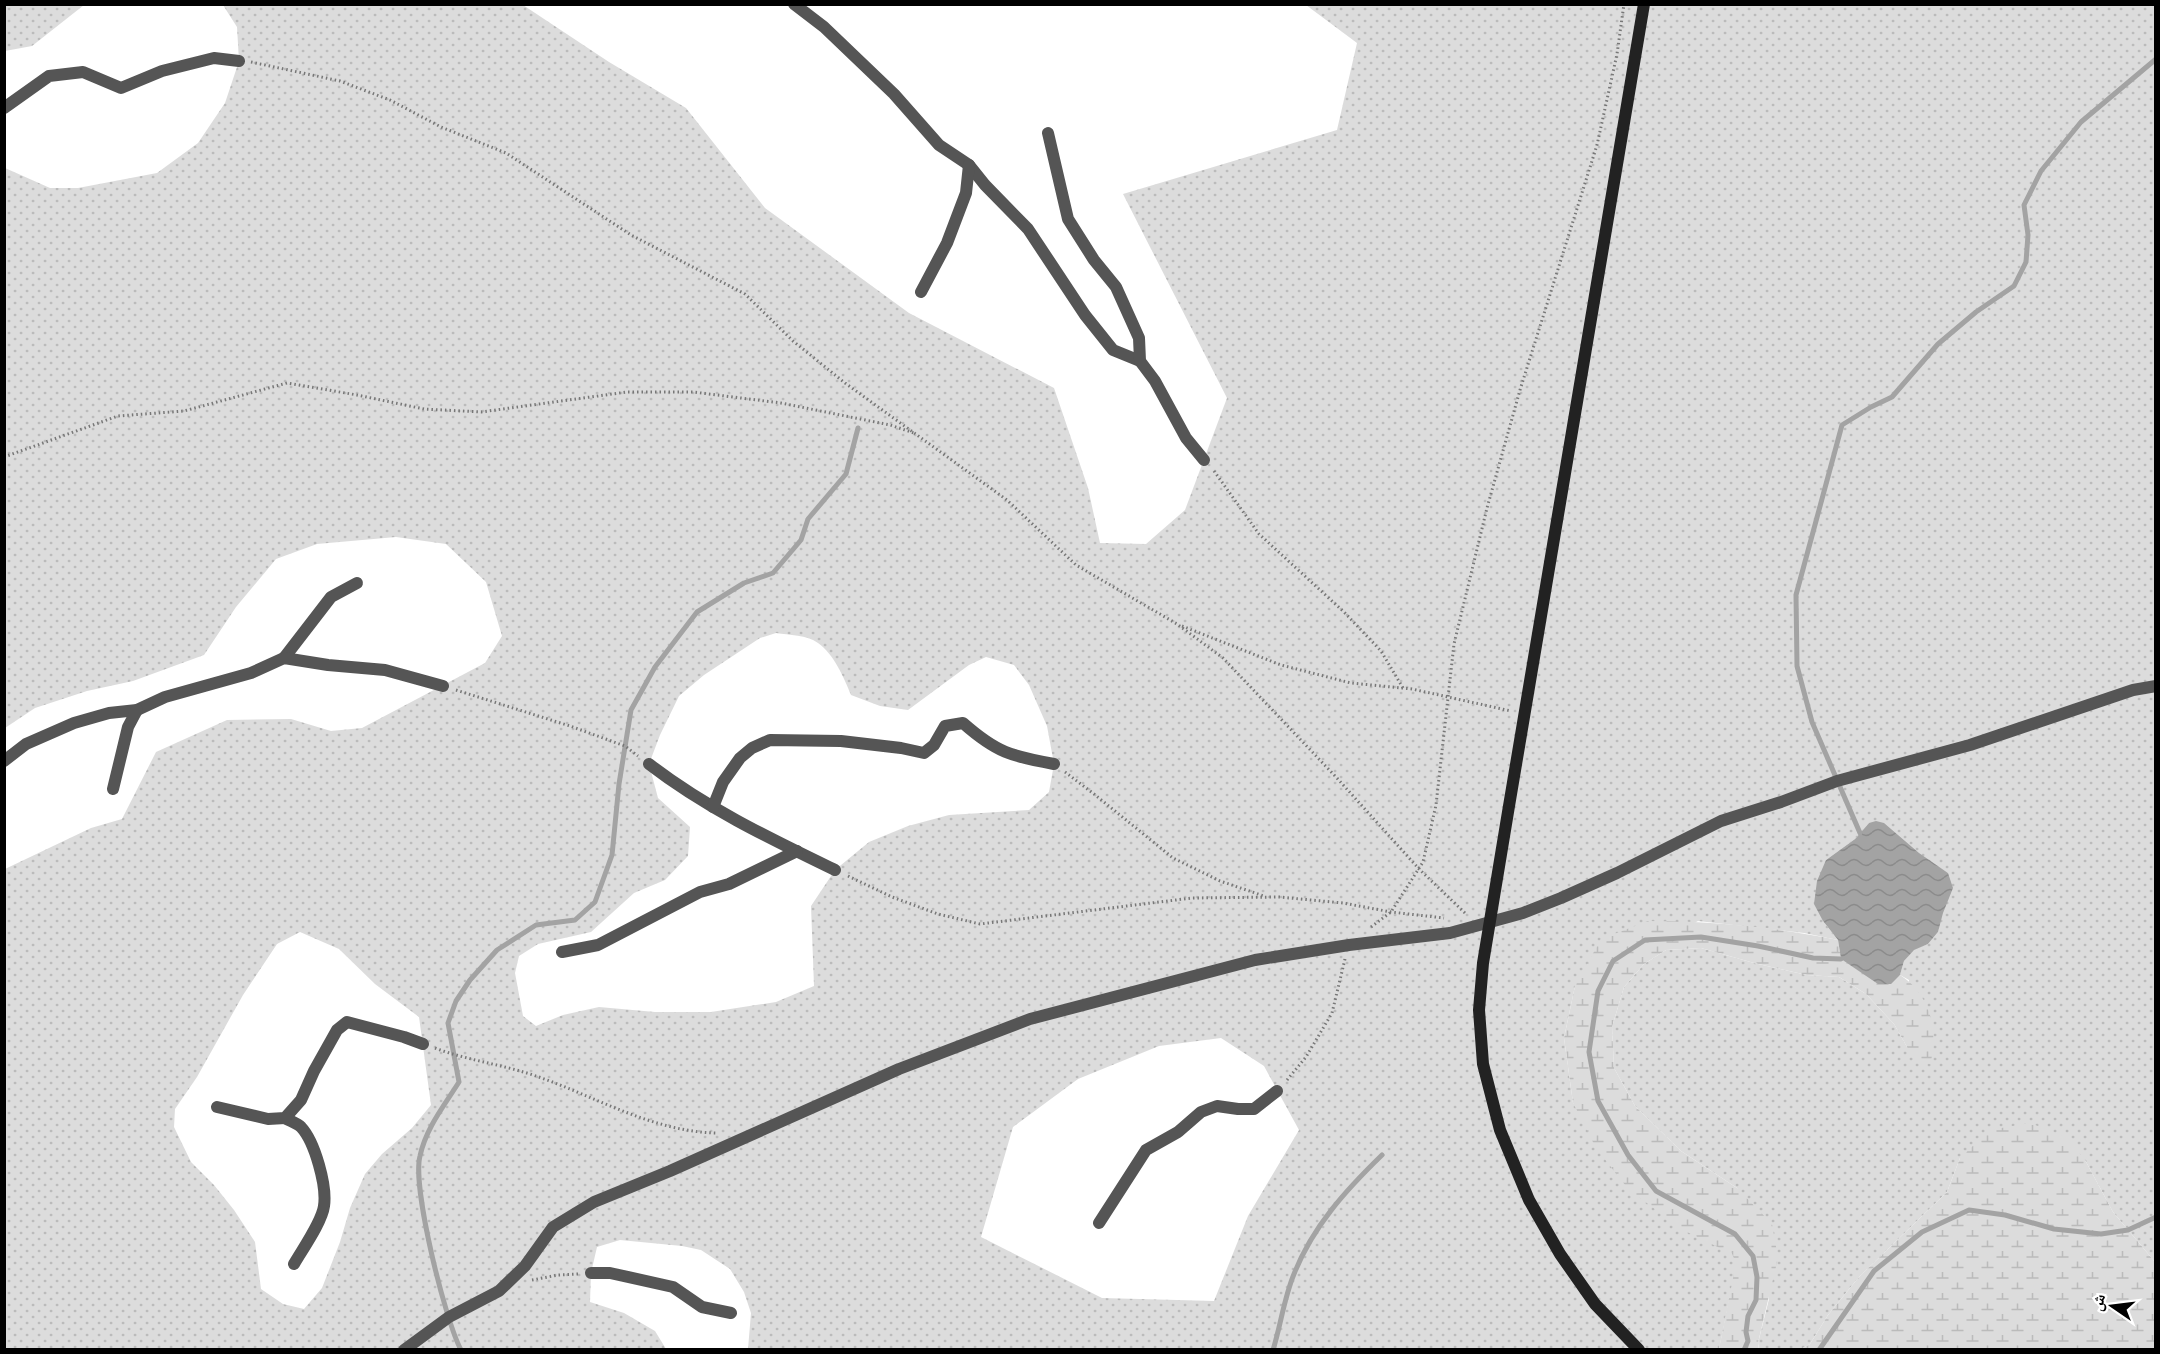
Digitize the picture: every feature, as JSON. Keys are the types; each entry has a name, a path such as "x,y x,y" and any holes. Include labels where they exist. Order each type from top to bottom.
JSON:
{"main road":[{"path":"1639,1350 1594,1304 1560,1254 1529,1200 1500,1130 1484,1064 1479,1010 1483,963 1644,4"}],"street":[{"path":"794,4 824,27 894,94 939,145 969,165 1028,229 1085,315 1113,350 1140,361 1155,381 1186,438 1204,460"},
{"path":"4,108 49,76 83,72 121,88 162,71 214,58 239,61"},
{"path":"1048,133 1068,219 1094,260 1116,287 1139,338 1140,361"},
{"path":"921,292 947,243 966,193 969,165"},
{"path":"4,761 26,744 74,723 109,713 137,710 165,698 251,673 284,658 331,597 357,583"},
{"path":"284,658 385,670 443,686"},
{"path":"404,1350 449,1317 499,1291 525,1266 553,1227 594,1202 670,1171 888,1074 1030,1019 1255,960 1349,945 1450,933 1523,913 1561,898 1721,821 1837,781 1970,745 2133,690 2156,686"},
{"path":"113,789 128,727 137,710"},
{"path":"713,807 723,782 740,758 752,748 770,740 841,741 924,753 934,745 945,726 963,723 985,742 1013,756 1054,764"},
{"path":"649,764 713,807 835,870"},
{"path":"562,952 598,945 700,892 729,884 797,851"},
{"path":"285,1118 301,1100 337,1030 347,1022 423,1044"},
{"path":"1099,1223 1146,1150 1178,1132 1201,1112 1217,1106 1254,1109 1277,1091"},
{"path":"218,1107 268,1119 285,1118 300,1126 312,1144 321,1171 324,1207 312,1235 294,1264"},
{"path":"591,1273 610,1273 674,1287 702,1307 731,1313"}],"path":[{"path":"1277,1091 1306,1057 1332,1013 1349,945 1391,912 1423,862 1436,805 1454,644 1487,508 1520,390 1597,145 1617,54 1624,4"},
{"path":"239,61 267,64 340,81 390,100 441,127 506,153 631,235 745,294 793,341 844,383 1007,500 1076,564 1178,624 1223,658 1419,868 1478,926"},
{"path":"4,457 118,416 184,411 286,384 357,395 424,409 481,412 627,392 693,392 781,403 890,425 919,435"},
{"path":"1204,460 1221,479 1259,534 1344,612 1381,651 1403,688"},
{"path":"1178,624 1281,665 1351,683 1403,688 1525,714"},
{"path":"443,686 625,746 649,764"},
{"path":"1054,764 1095,794 1173,858 1220,881 1268,898"},
{"path":"835,870 892,897 938,914 980,924 1192,898 1268,898 1343,903 1391,912 1445,918"},
{"path":"423,1044 454,1055 533,1075 631,1114 697,1133 719,1134"},
{"path":"530,1280 591,1273"}],"green space":[{"path":"5,4 84,5 32,46 5,51"},
{"path":"223,5 523,5 609,62 686,108 765,208 909,313 1054,388 1088,488 1100,543 1146,544 1185,510 1227,398 1123,194 1337,130 1357,43 1306,5 2155,5 2155,1262 2113,1212 2085,1160 1960,1158 1947,1192 1859,1277 1828,1315 1810,1344 1801,1349 1759,1349 1758,1343 1769,1299 1737,1188 1681,1151 1635,1106 1614,1068 1612,1027 1624,987 1644,964 1666,950 1701,948 1807,975 1839,977 1866,994 1894,1024 1907,1047 1909,980 1900,975 1904,961 1914,949 1928,944 1938,932 1948,873 1869,823 1855,839 1826,860 1823,921 1838,940 1804,933 1698,921 1575,986 1564,1038 1573,1103 1732,1254 1737,1263 1719,1349 748,1349 751,1313 744,1292 730,1269 701,1250 620,1240 597,1247 591,1273 590,1302 624,1313 655,1331 666,1349 5,1349 5,869 91,828 122,819 156,752 227,720 291,719 331,731 362,728 485,663 502,636 486,582 446,544 396,537 317,544 276,559 236,607 204,655 133,681 87,691 35,708 5,728 5,168 50,188 78,188 157,173 198,143 225,103 239,61 237,27","holes":["776,633 809,638 818,643 829,653 838,667 851,695 880,706 908,710 969,665 986,657 1014,665 1029,685 1047,726 1054,764 1049,792 1029,810 949,815 908,826 869,842 835,870 811,906 814,986 776,1002 711,1012 655,1012 599,1007 563,1015 536,1026 523,1016 515,973 519,956 538,944 591,932 634,893 665,880 688,856 690,827 658,798 649,764 660,735 679,696 704,675 760,638","300,932 339,949 375,984 419,1017 431,1105 412,1128 382,1154 365,1174 350,1208 322,1288 304,1309 283,1304 261,1289 255,1242 234,1210 191,1162 174,1127 175,1109 197,1077 243,995 277,944","1221,1038 1264,1066 1299,1130 1248,1216 1214,1301 1102,1298 981,1237 1013,1127 1078,1079 1159,1046"]},
{"path":"1648,921 1743,926 1838,940 1841,959 1878,983 1891,983 1900,975 1918,992 1930,1014 1934,1039 1930,1064 1918,1061 1894,1024 1866,994 1839,977 1807,975 1701,948 1666,950 1644,964 1624,987 1612,1027 1614,1068 1635,1106 1681,1151 1737,1188 1772,1224 1778,1258 1758,1343 1759,1350 1719,1349 1736,1263 1732,1254 1685,1231 1629,1190 1596,1148 1573,1103 1564,1038 1575,986 1601,939"},
{"path":"2030,1123 2066,1137 2085,1160 2113,1212 2155,1262 2155,1349 1801,1349 1810,1344 1828,1315 1859,1277 1947,1192 1960,1158 1990,1130"}],"water":[{"path":"1876,821 1884,823 1919,853 1948,873 1953,888 1938,932 1928,944 1914,950 1904,961 1900,975 1891,984 1878,984 1841,959 1838,940 1823,921 1814,904 1817,881 1826,860 1855,839 1869,823"}],"waterway":[{"path":"1860,833 1812,722 1797,666 1796,595 1842,425 1892,397 1938,344 1976,312 2014,286 2026,262 2028,235 2024,205 2041,171 2081,122 2156,59"},
{"path":"461,1350 454,1334 431,1253 419,1172 420,1156 427,1136 436,1117 459,1082 448,1023 456,1001 470,980 497,950 536,925 575,920 595,902 612,855 619,784 631,710 655,667 697,612 744,583 773,573 801,540 808,519 846,474 858,428"},
{"path":"1744,1350 1748,1341 1746,1332 1748,1316 1756,1300 1757,1277 1753,1256 1735,1234 1656,1191 1628,1155 1598,1101 1589,1052 1598,991 1613,961 1645,940 1701,937 1813,958 1841,959"},
{"path":"1273,1350 1291,1283 1311,1240 1343,1195 1382,1155"},
{"path":"1819,1350 1874,1271 1922,1232 1969,1210 2005,1215 2054,1229 2101,1234 2128,1230 2156,1217"}]}
